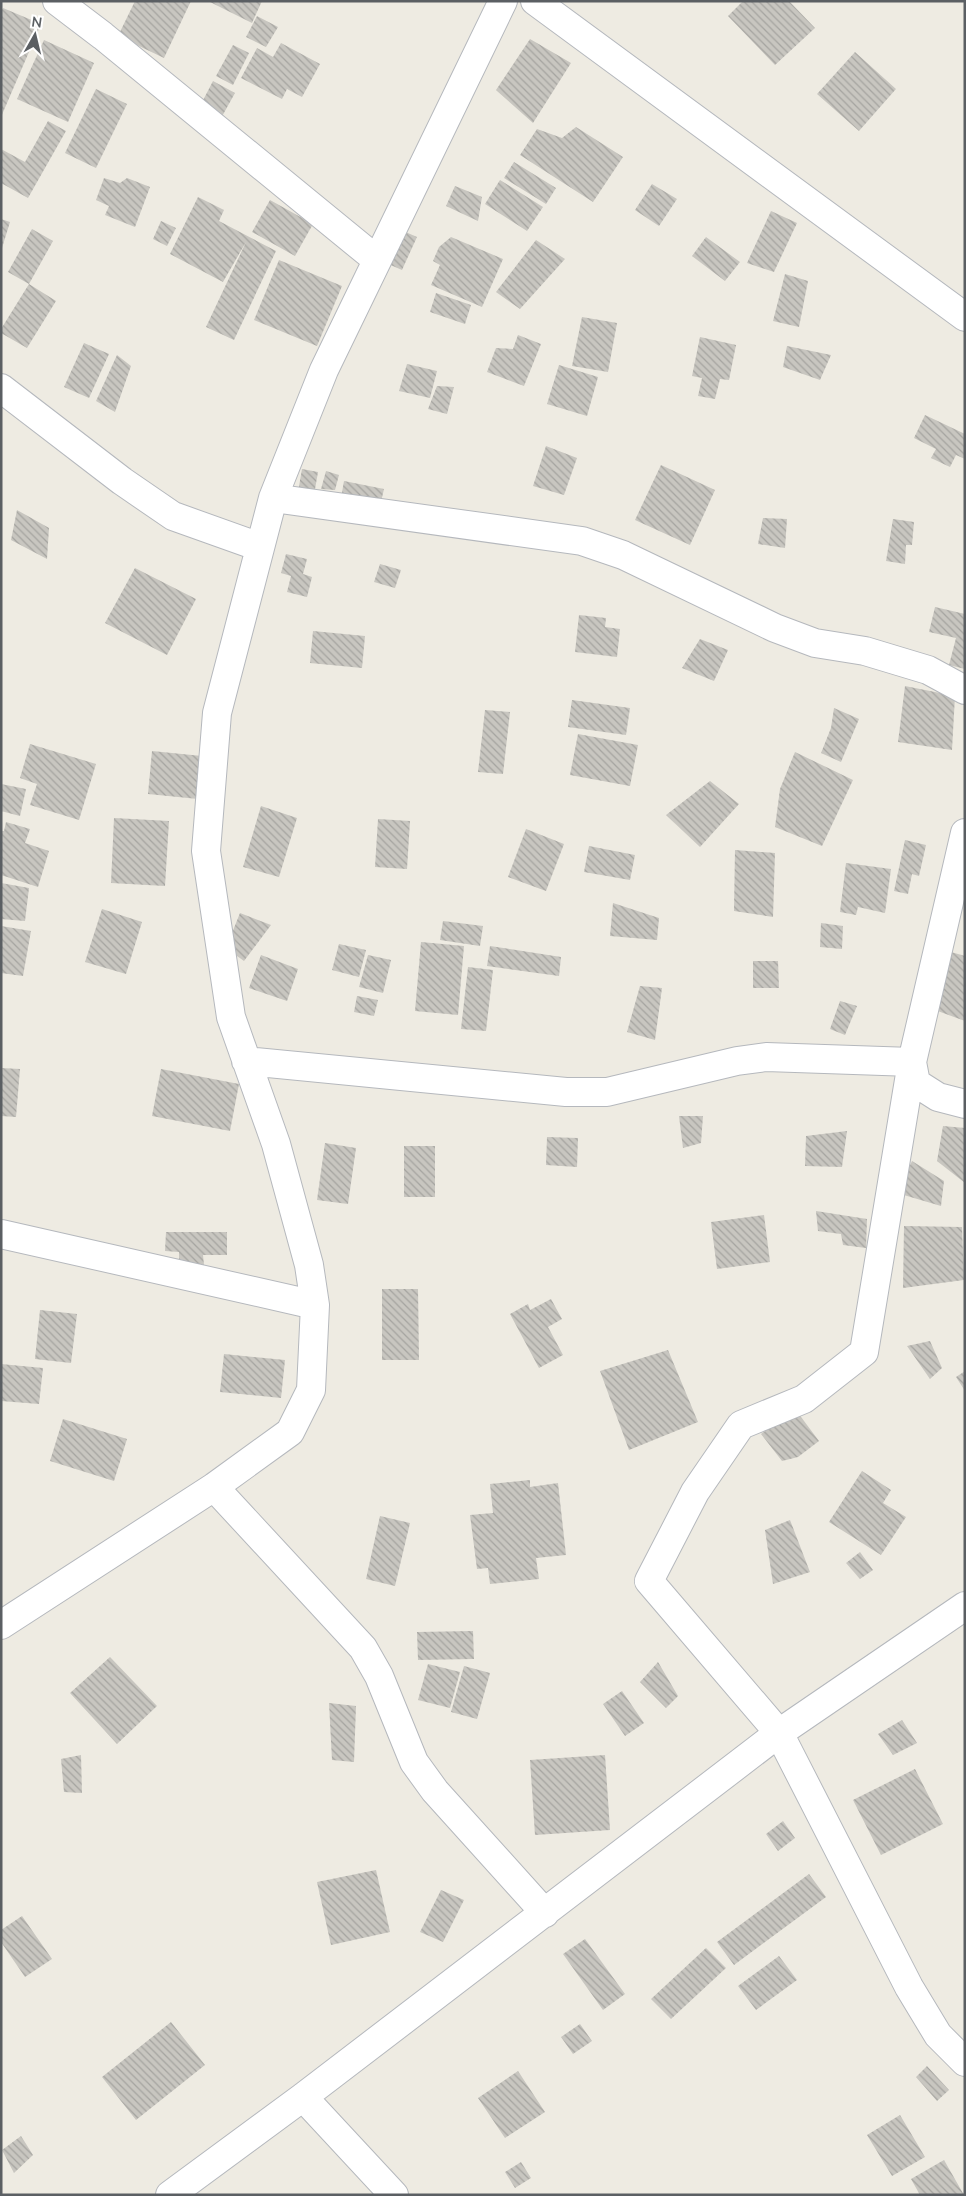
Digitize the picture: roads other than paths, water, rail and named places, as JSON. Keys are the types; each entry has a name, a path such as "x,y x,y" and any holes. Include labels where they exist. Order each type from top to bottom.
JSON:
{"street":[{"path":"57,1 103,36 377,260"},
{"path":"1,1625 214,1487 290,1432 311,1390 315,1305 308,1265 278,1153 231,1017 206,851 217,713 273,498 324,370 503,1"},
{"path":"535,1 965,317"},
{"path":"1,388 122,481 173,516 260,547"},
{"path":"273,498 582,541 623,555 775,628 815,643 865,651 928,670 965,690"},
{"path":"965,833 912,1062 864,1352 804,1399 741,1425 695,1492 649,1581 779,1733 909,1987 938,2035 965,2062"},
{"path":"246,1061 566,1092 607,1092 737,1061 766,1057 912,1062"},
{"path":"912,1062 916,1083 938,1097 965,1104"},
{"path":"1,1234 315,1305"},
{"path":"214,1487 362,1648 379,1676 414,1762 435,1792 545,1914"},
{"path":"170,2195 545,1914 779,1733 965,1606"},
{"path":"303,2097 394,2195"}]}
